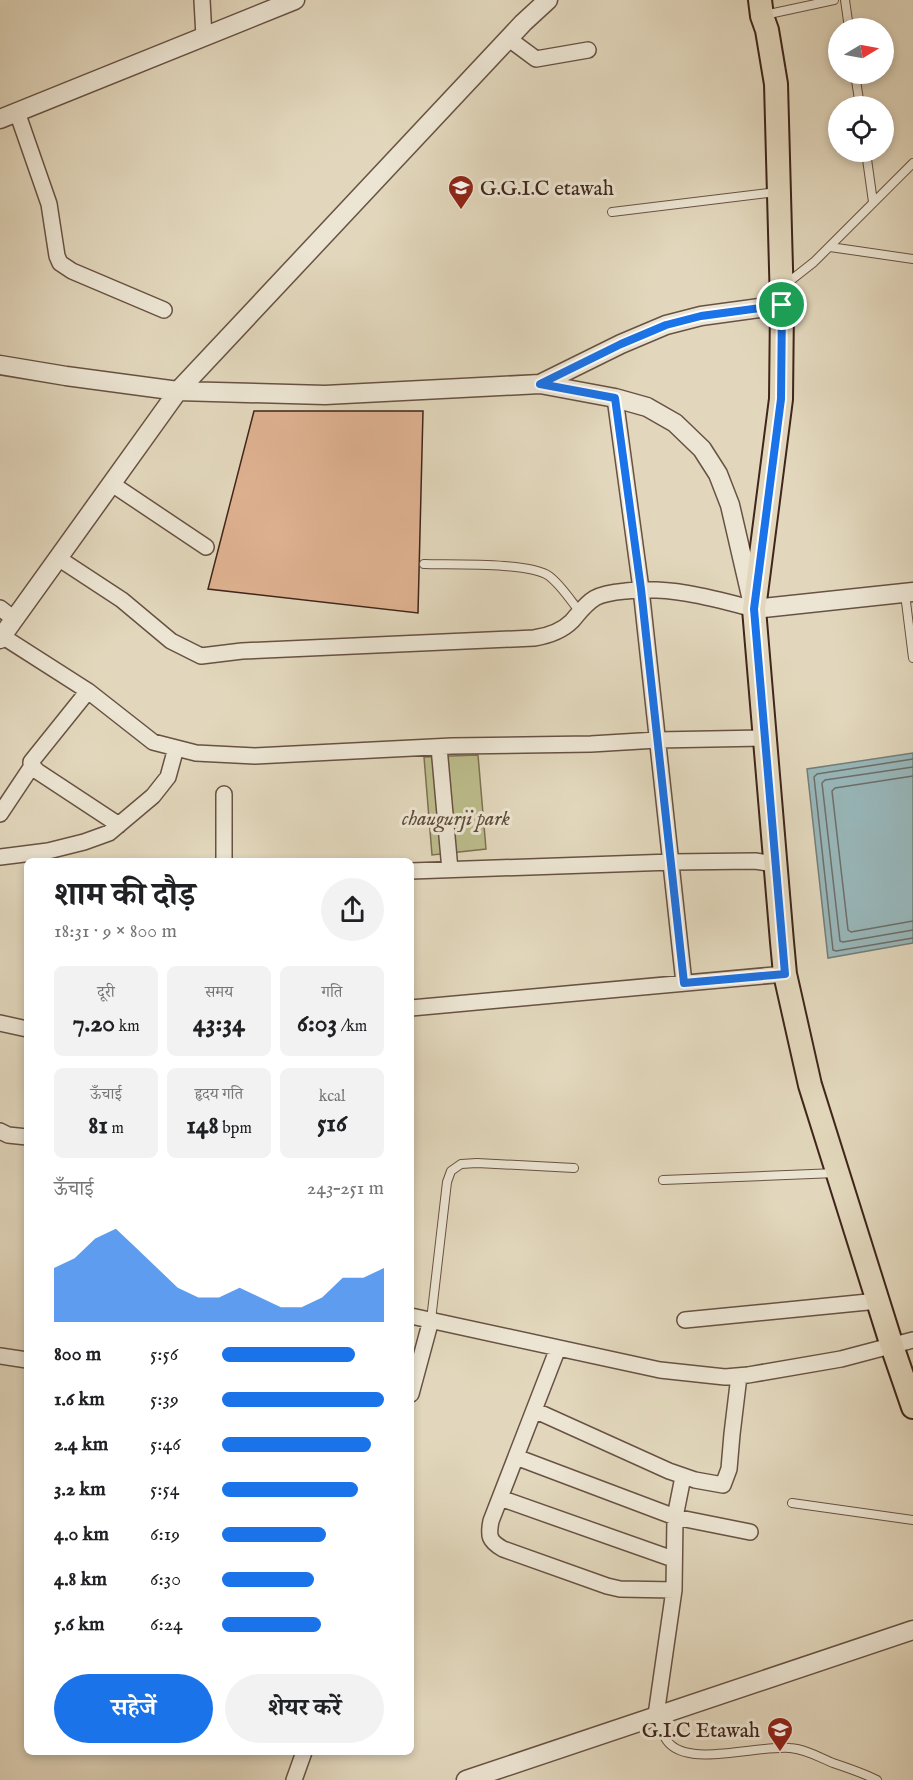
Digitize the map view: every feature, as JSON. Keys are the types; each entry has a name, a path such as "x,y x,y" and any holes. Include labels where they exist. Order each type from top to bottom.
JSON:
{"main road":[{"path":"766,11 776,84 782,296 781,399 754,609 785,974 810,1085 837,1173 878,1301 902,1343 913,1407"}],"street":[{"path":"202,0 204,37"},
{"path":"548,0 178,391 58,558 7,614 1,637 88,691 153,742 196,753 255,756 439,747 765,738"},
{"path":"164,310 72,271 60,263 49,204 8,116 204,37 283,2"},
{"path":"509,39 536,59 588,50"},
{"path":"540,384 621,344 666,325 782,296"},
{"path":"0,365 178,391 325,394 540,384 615,398 647,407 675,423 702,449 718,474 730,505 754,609"},
{"path":"615,398 641,589 684,983"},
{"path":"112,483 206,546"},
{"path":"58,558 122,600 171,641 201,656 242,651 549,636 569,624 586,604 596,597 612,592 641,589 676,591 754,609 909,592"},
{"path":"0,814 32,766 31,762 88,691"},
{"path":"439,747 450,870"},
{"path":"0,857 37,857 70,853 84,842 109,833 153,796 168,777 176,748"},
{"path":"32,766 119,825"},
{"path":"224,794 224,858"},
{"path":"414,871 672,862 755,861 776,864"},
{"path":"414,1008 785,974"},
{"path":"0,1023 24,1028"},
{"path":"0,1132 24,1137"},
{"path":"685,1320 878,1301"},
{"path":"414,1317 660,1370 725,1377 841,1359 902,1343"},
{"path":"414,1383 431,1320"},
{"path":"558,1348 491,1521 489,1533 494,1544 607,1586 620,1589 674,1590"},
{"path":"0,1356 24,1360"},
{"path":"534,1410 683,1477 723,1485 729,1469 739,1376"},
{"path":"516,1457 675,1517 750,1532"},
{"path":"656,1715 674,1590 675,1517 683,1477"},
{"path":"500,1498 674,1559"},
{"path":"466,1780 913,1630"},
{"path":"294,1780 303,1755"}],"lane":[{"path":"766,11 834,0"},
{"path":"845,0 848,18"},
{"path":"867,162 873,202"},
{"path":"782,296 913,163"},
{"path":"612,212 779,192"},
{"path":"830,247 913,259"},
{"path":"424,564 482,565 538,571 554,580 580,612"},
{"path":"909,592 913,658"},
{"path":"431,1320 447,1182 451,1171 461,1164 477,1163 574,1168"},
{"path":"663,1180 837,1173"},
{"path":"792,1503 913,1520"},
{"path":"656,1715 668,1742 681,1750 715,1755 790,1748 804,1751 877,1780"}],"green space":[{"name":"chaugurji park","path":"478,755 486,849 432,855 424,757"}],"water":[{"path":"913,753 913,943 828,958 807,769"}],"building":[{"path":"254,411 423,411 418,613 208,589"}],"place":[{"name":"G.G.I.C etawah","path":"461,211"},
{"name":"G.I.C Etawah","path":"780,1753"}],"route":[{"path":"782,305 781,399 754,609 785,974 684,983 641,589 615,398 540,384 621,344 666,325 701,316 782,305"}]}
